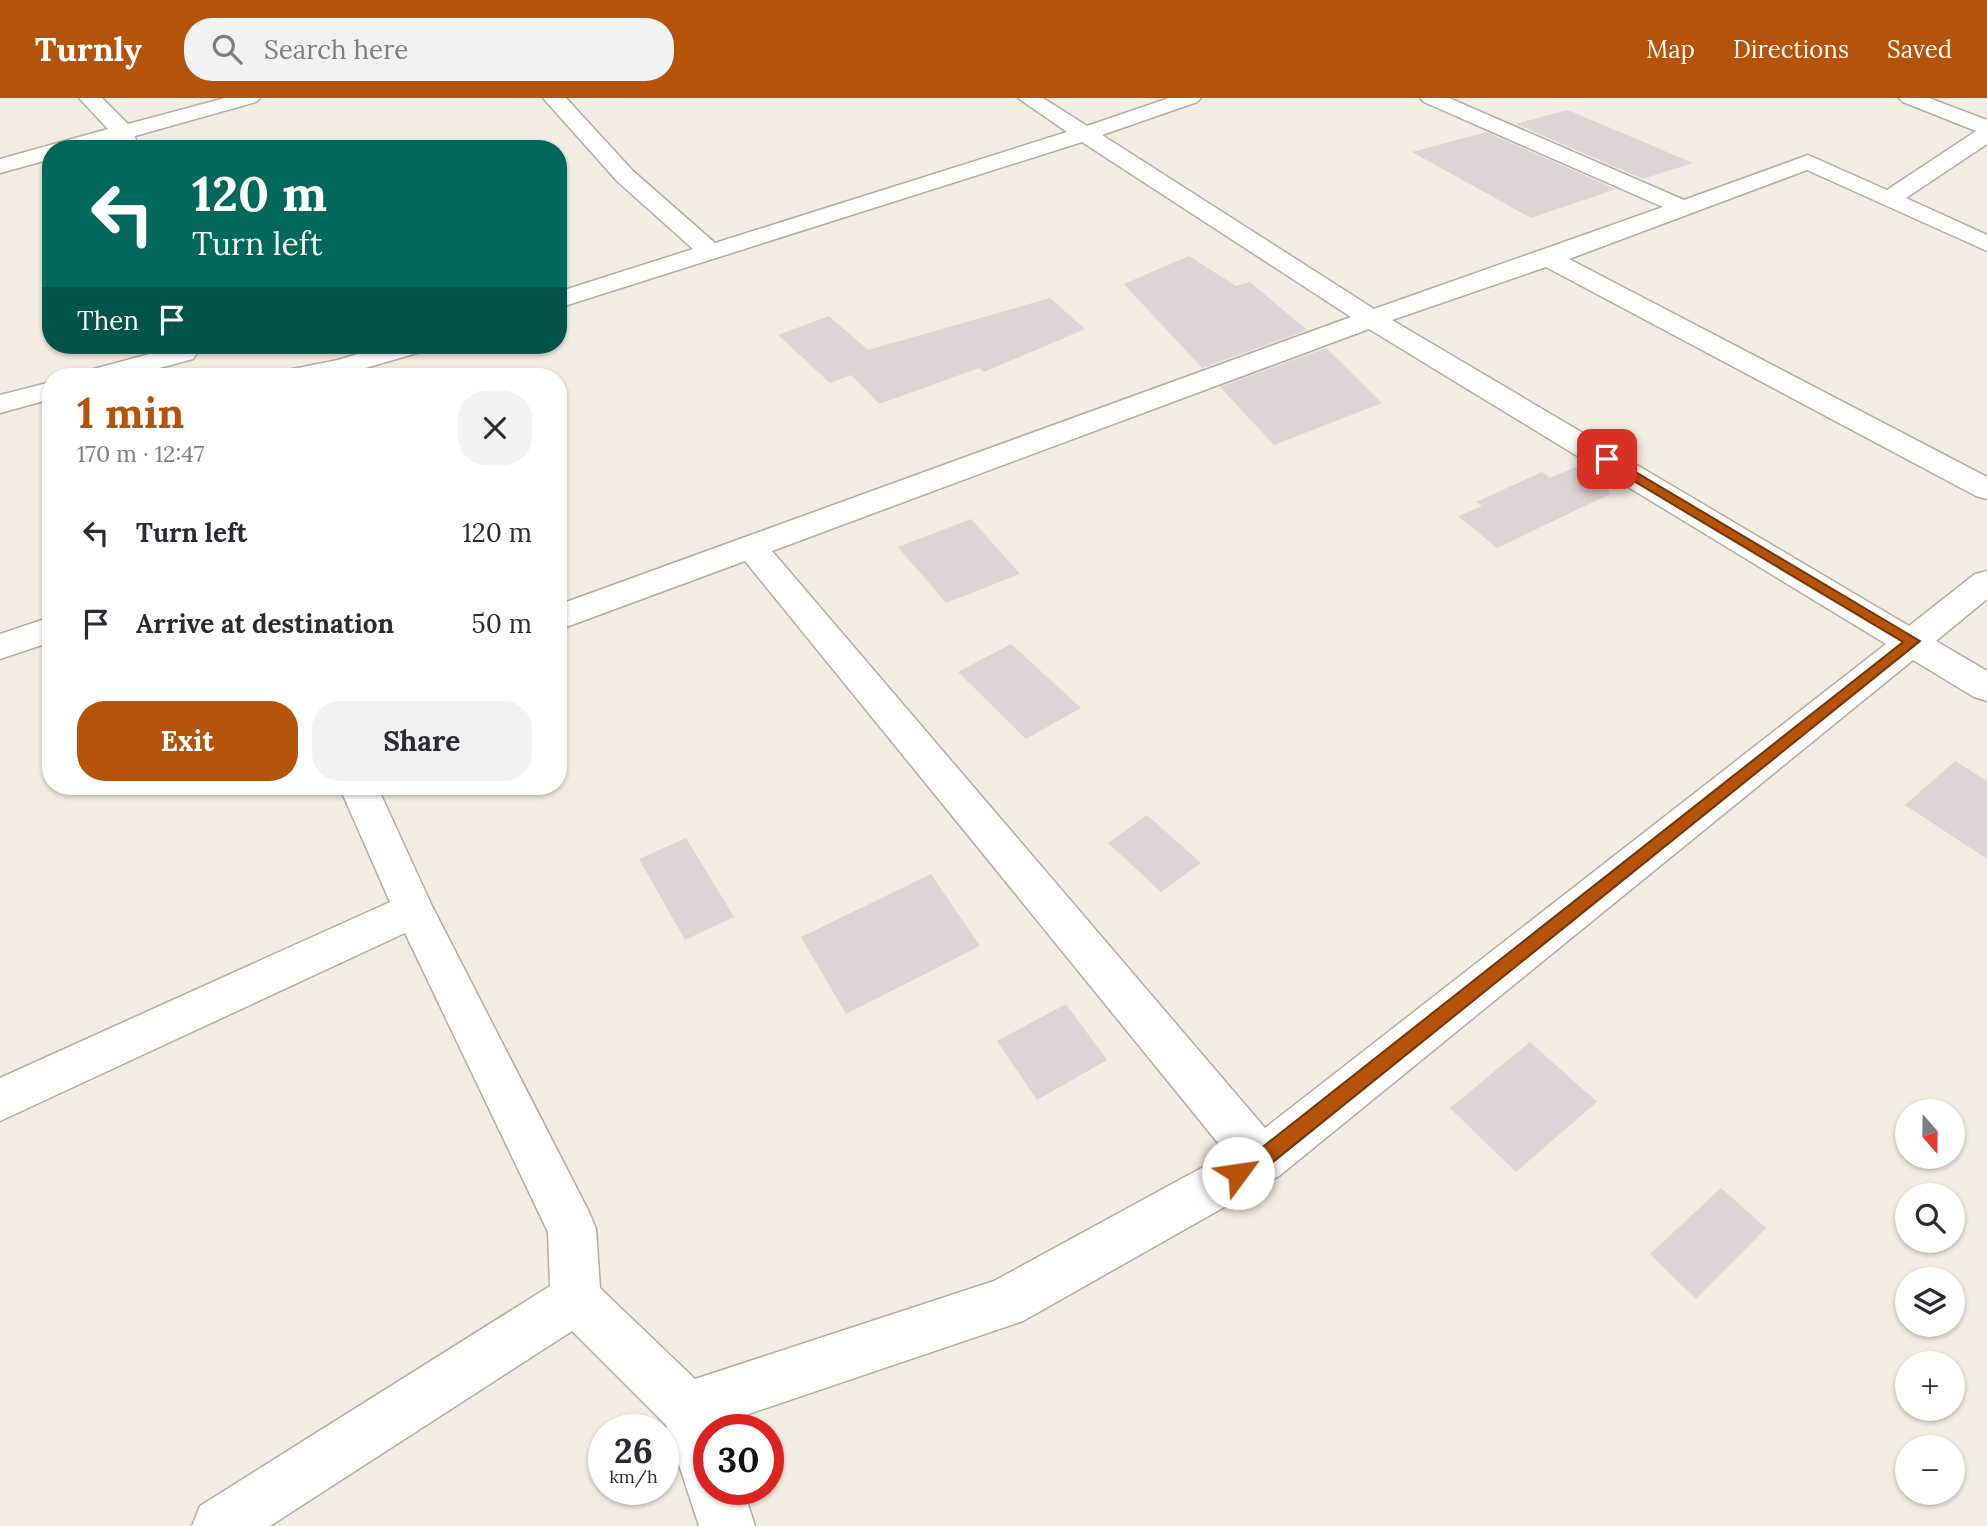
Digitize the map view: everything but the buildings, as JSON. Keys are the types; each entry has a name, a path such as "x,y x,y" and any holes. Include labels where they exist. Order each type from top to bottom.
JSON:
{"street":[{"path":"90,98 125,140 249,98"},
{"path":"554,98 625,176 711,251"},
{"path":"1030,98 1371,318 1913,641 1987,688"},
{"path":"567,297 1085,134 1190,98"},
{"path":"1431,98 1686,209"},
{"path":"1910,98 1987,128"},
{"path":"1889,198 1987,134"},
{"path":"0,166 42,154"},
{"path":"567,615 1371,318 1686,209 1808,162 1987,244"},
{"path":"1548,258 1987,489"},
{"path":"338,368 385,354"},
{"path":"138,368 186,358"},
{"path":"0,404 42,392"},
{"path":"751,547 1262,1160"},
{"path":"687,1408 1005,1303 1262,1160 1987,582"},
{"path":"0,647 42,632"},
{"path":"362,795 414,910 572,1229 576,1299 687,1408 693,1425"},
{"path":"0,1100 414,910"},
{"path":"220,1526 576,1299"},
{"path":"720,1505 727,1526"}],"route":[{"path":"1238,1173 1262,1160 1913,641 1607,459"}]}
